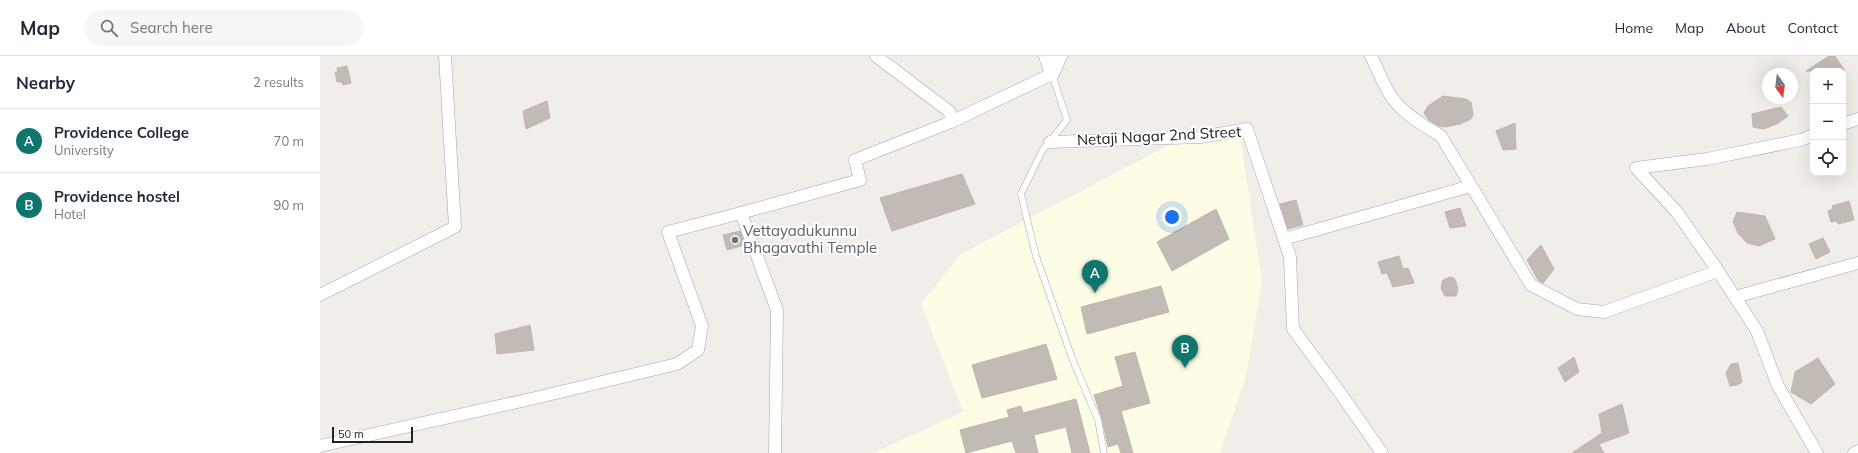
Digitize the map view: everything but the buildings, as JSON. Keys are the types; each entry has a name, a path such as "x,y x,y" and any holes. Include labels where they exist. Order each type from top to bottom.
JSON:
{"street":[{"path":"320,295 455,228 445,56"},
{"path":"876,56 950,112 951,122"},
{"path":"1046,56 1052,74"},
{"path":"320,446 535,398 677,364 698,350 702,326 668,232 860,180 855,160 951,122 1052,74 1060,56"},
{"path":"1371,56 1390,94 1399,105 1420,123 1441,136 1531,285 1577,309 1604,312 1718,271"},
{"path":"1846,123 1858,119"},
{"name":"Netaji Nagar 2nd Street","path":"1050,142 1201,137 1247,129 1290,257 1292,329 1338,390 1382,453"},
{"path":"1810,136 1801,140 1707,159 1636,168 1676,211 1718,271 1757,331 1778,386 1817,453"},
{"path":"1284,239 1471,186"},
{"path":"741,213 777,310 776,453"},
{"path":"1735,297 1858,263"},
{"path":"1854,453 1858,451"}],"lane":[{"path":"1052,74 1067,120 1042,151 1021,194 1036,256 1072,358 1098,420 1104,453"}],"shaded area":[{"path":"1240,136 1262,282 1246,376 1220,453 873,453 963,412 921,304 961,254 1173,143"}],"place":[{"name":"Vettayadukunnu Bhagavathi Temple","path":"735,240"},
{"name":"Providence College","path":"1095,293"},
{"name":"Providence hostel","path":"1185,368"}]}
